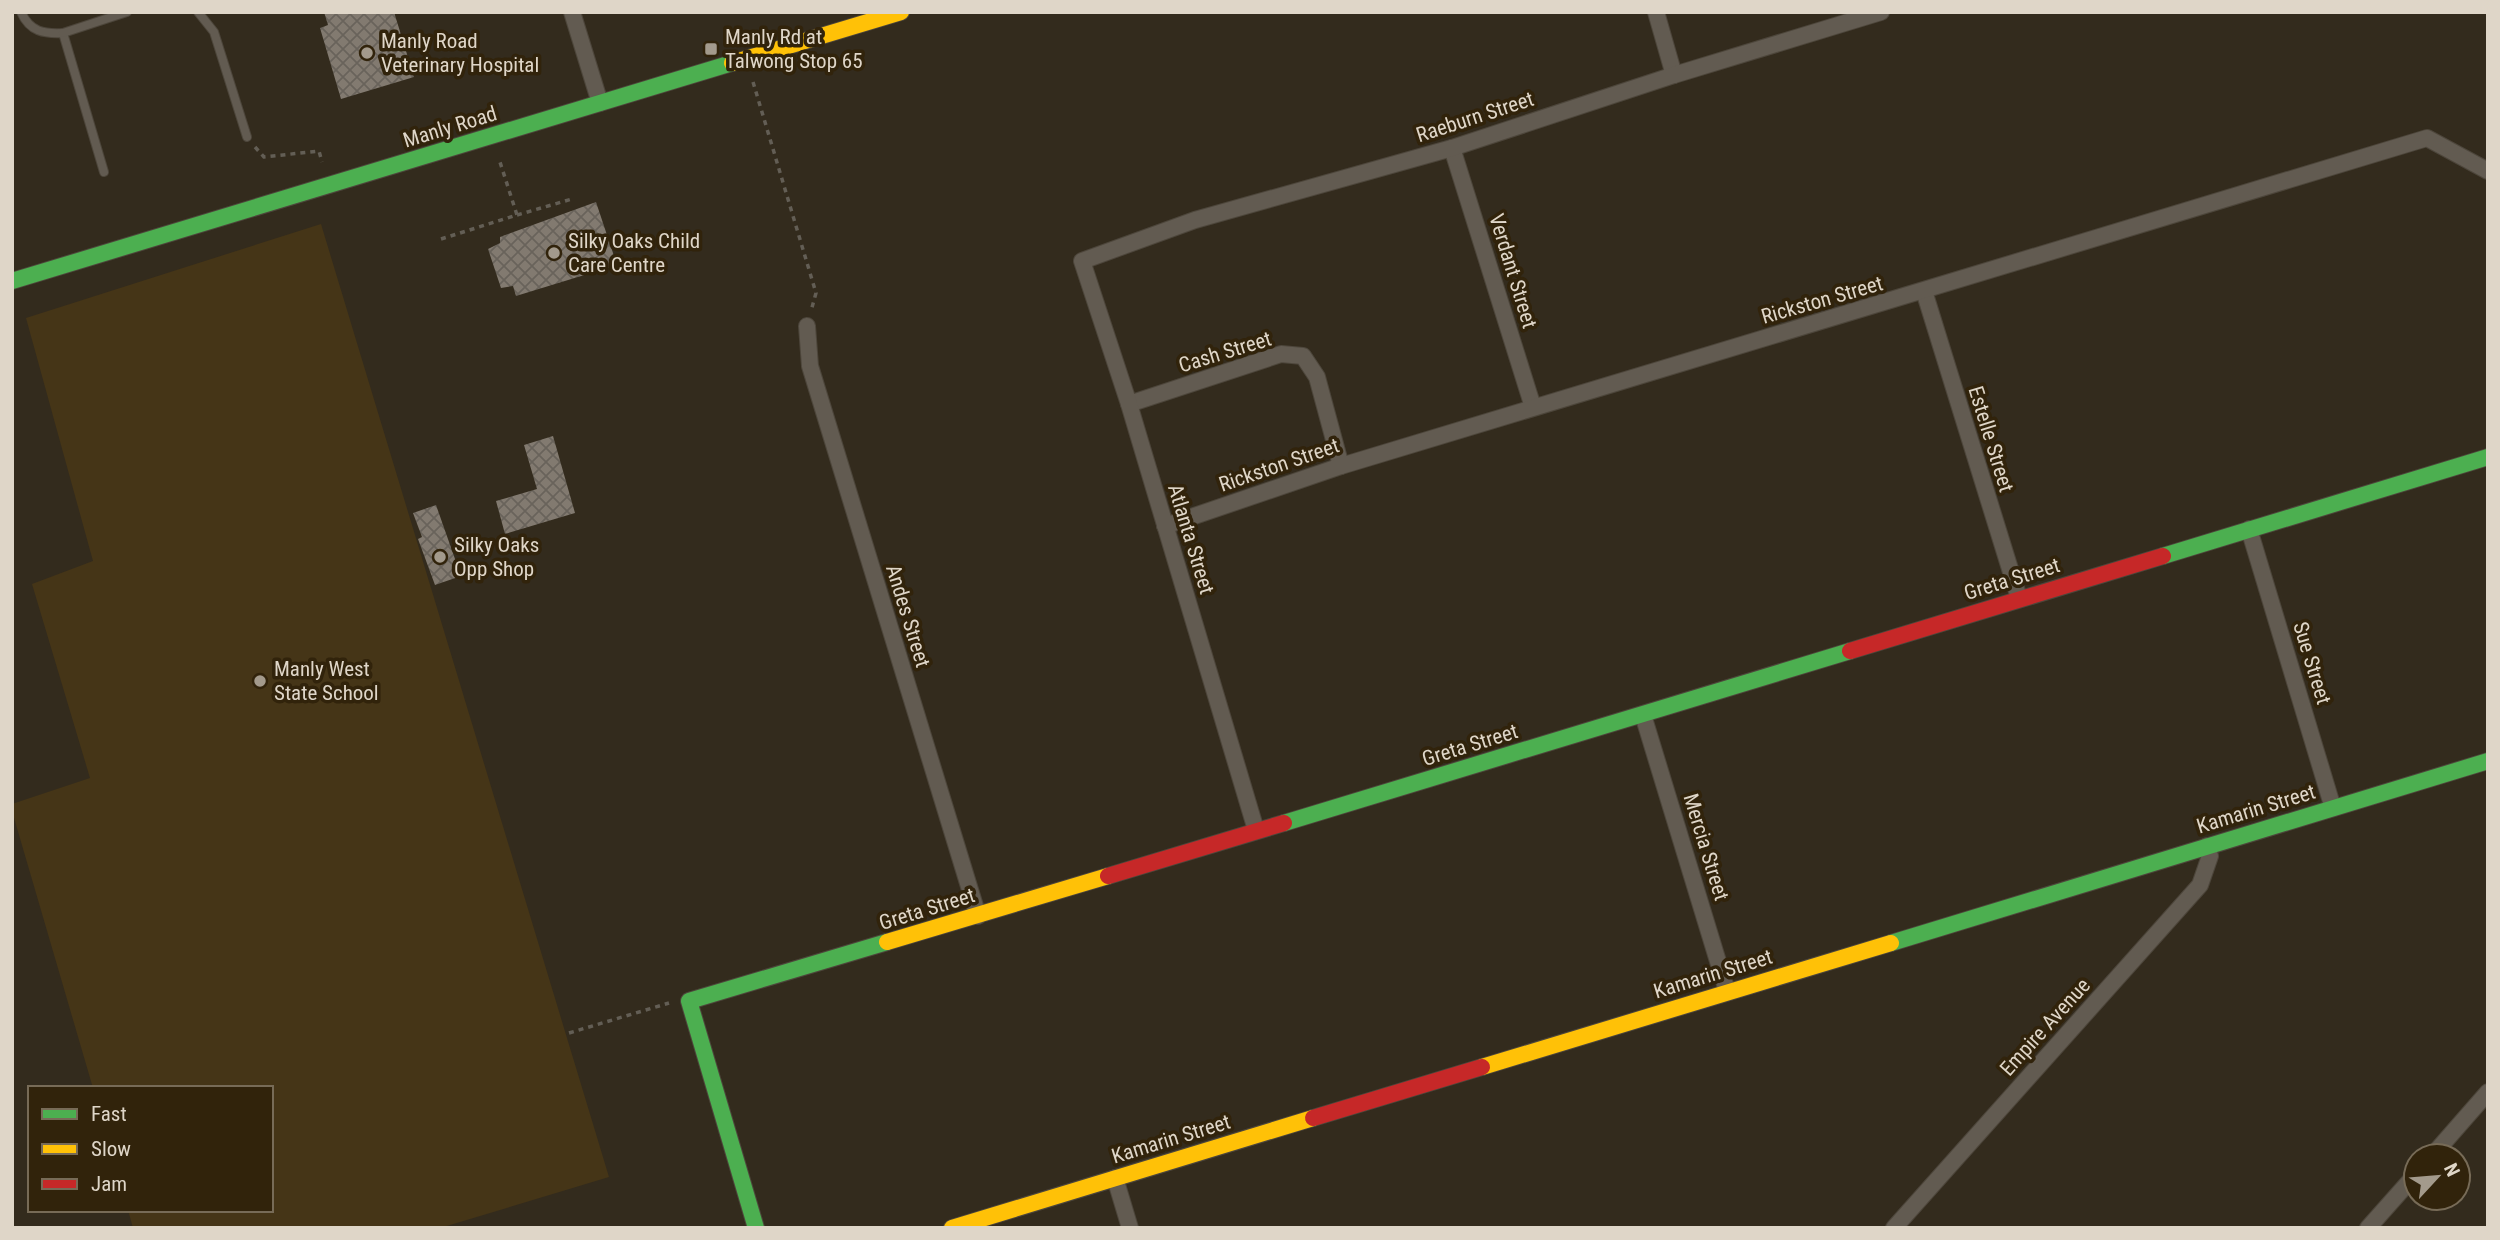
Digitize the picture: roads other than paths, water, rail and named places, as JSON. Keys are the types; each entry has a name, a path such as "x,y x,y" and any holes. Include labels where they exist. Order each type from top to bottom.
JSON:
{"street":[{"path":"572,12 600,103"},
{"name":"Manly Road","path":"12,281 901,12"},
{"path":"1656,12 1675,75"},
{"name":"Raeburn Street","path":"1082,261 1195,219 1452,148 1675,75 1881,12"},
{"name":"Rickston Street","path":"1165,526 1341,466 2427,138 2488,171"},
{"name":"Verdant Street","path":"1452,148 1533,407"},
{"name":"Atlanta Street","path":"1082,261 1129,404 1256,830"},
{"name":"Estelle Street","path":"1924,291 2018,598"},
{"name":"Andes Street","path":"807,326 810,366 978,916"},
{"name":"Cash Street","path":"1129,404 1282,354 1303,356 1317,377 1341,466"},
{"name":"Greta Street","path":"756,1228 689,1001 1643,715 2018,598 2488,457"},
{"name":"Sue Street","path":"2249,529 2333,808"},
{"name":"Mercia Street","path":"1643,715 1727,991"},
{"name":"Kamarin Street","path":"952,1228 2488,761"},
{"name":"Empire Avenue","path":"1894,1228 2200,886 2210,856 2207,846"},
{"path":"2444,1142 2488,1092"},
{"path":"1115,1178 1130,1228"},
{"path":"2368,1228 2402,1190"}],"lane":[{"path":"22,12 33,29 46,33 63,33 127,12"},
{"path":"198,12 214,32 247,137"},
{"path":"63,33 104,172"}],"place":[{"name":"Manly Rd at Talwong Stop 65","path":"711,49"},
{"name":"Manly Road Veterinary Hospital","path":"367,53"},
{"name":"Silky Oaks Child Care Centre","path":"554,253"},
{"name":"Silky Oaks Opp Shop","path":"440,557"},
{"name":"Manly West State School","path":"260,681"}]}
